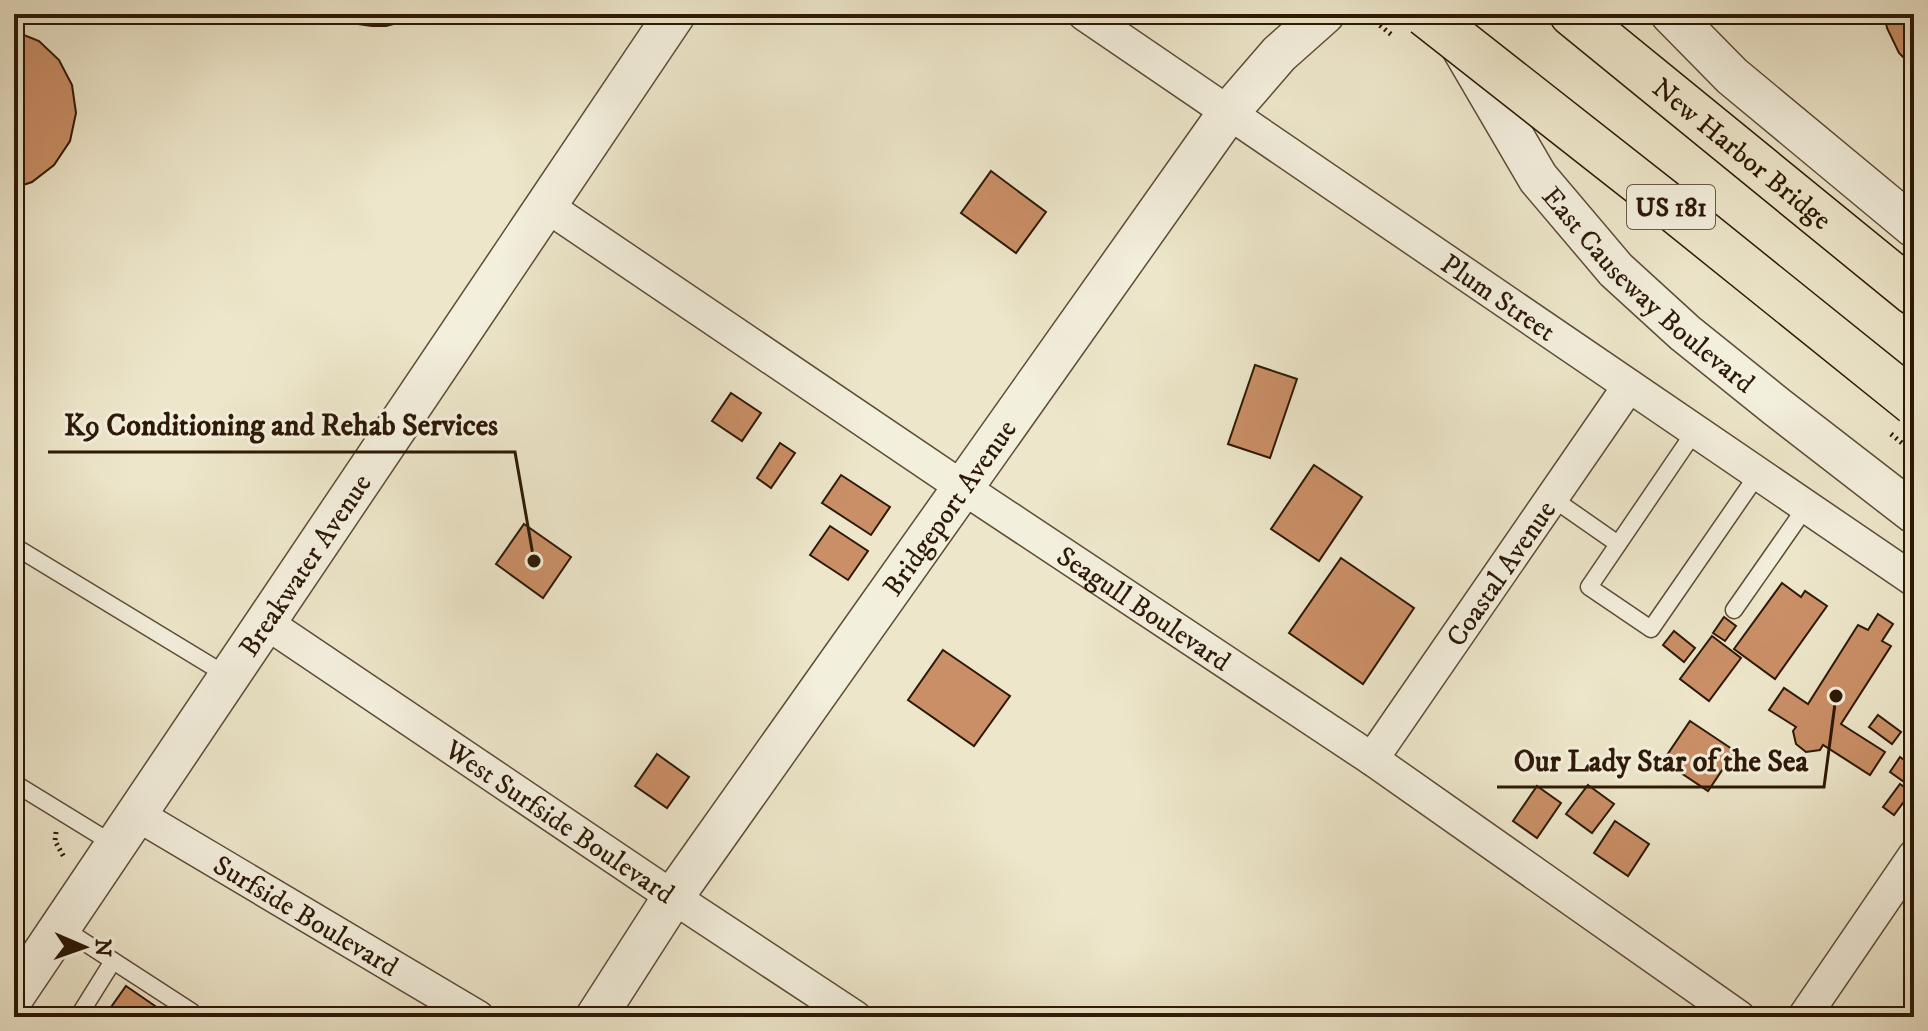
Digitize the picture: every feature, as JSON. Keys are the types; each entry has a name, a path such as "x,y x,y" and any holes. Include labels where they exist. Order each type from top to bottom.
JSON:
{"highway":[{"name":"US 181","path":"1425,14 1914,403"},
{"name":"New Harbor Bridge","path":"1572,14 1914,293"}],"street":[{"name":"Breakwater Avenue","path":"14,996 675,14"},
{"name":"Plum Street","path":"1084,14 1914,580"},
{"name":"Bridgeport Avenue","path":"596,1017 673,897 1228,113 1279,54 1324,14"},
{"name":"East Causeway Boulevard","path":"1445,14 1538,178 1616,270 1685,333 1914,513"},
{"path":"1671,14 1732,76 1914,227"},
{"name":"Seagull Boulevard","path":"545,205 1372,759 1739,1017"},
{"name":"Coastal Avenue","path":"1372,759 1629,386"},
{"name":"West Surfside Boulevard","path":"265,622 855,1017"},
{"name":"Surfside Boulevard","path":"126,830 478,1017"},
{"path":"1804,1017 1914,856"}],"lane":[{"path":"1695,431 1589,587 1651,629 1758,474"},
{"path":"1552,498 1618,544"},
{"path":"1734,610 1806,507"},
{"path":"14,546 229,677"},
{"path":"14,779 19,786 65,814 126,830"},
{"path":"61,927 192,1012 189,1017"},
{"path":"78,1017 113,961"}],"path":[{"path":"65,814 54,836 65,860"}],"building":[{"path":"332,14 418,14 386,26 372,26"},
{"path":"1884,14 1914,14 1914,68 1899,53"},
{"path":"14,31 39,41 59,60 72,85 76,113 70,141 54,165 32,182 14,188"},
{"path":"991,171 1046,212 1016,253 961,213"},
{"path":"1255,365 1297,379 1270,458 1228,444"},
{"path":"731,393 761,413 742,441 712,421"},
{"path":"780,443 795,453 771,488 757,478"},
{"path":"1314,465 1362,497 1319,561 1271,529"},
{"path":"841,475 890,507 871,535 822,503"},
{"path":"524,524 571,557 543,598 496,564"},
{"path":"830,526 868,551 848,580 810,555"},
{"path":"1341,558 1414,608 1363,684 1289,633"},
{"path":"1782,583 1801,597 1805,591 1827,606 1775,679 1734,649"},
{"path":"1878,614 1893,624 1882,641 1891,646 1841,724 1885,752 1870,775 1823,745 1820,750 1806,752 1796,744 1793,731 1796,727 1769,710 1784,688 1808,704 1858,625 1868,630"},
{"path":"1724,617 1736,626 1725,641 1713,633"},
{"path":"1674,631 1695,648 1684,662 1663,645"},
{"path":"1712,636 1741,658 1709,701 1680,679"},
{"path":"943,650 1010,696 974,746 908,700"},
{"path":"1878,715 1901,732 1892,744 1869,727"},
{"path":"1690,721 1735,751 1708,791 1663,761"},
{"path":"657,754 689,777 667,808 635,786"},
{"path":"1900,757 1914,767 1914,789 1890,772"},
{"path":"1900,784 1911,792 1894,815 1883,807"},
{"path":"1588,785 1614,804 1592,833 1566,814"},
{"path":"1537,786 1561,803 1537,838 1513,821"},
{"path":"1615,821 1649,844 1628,876 1594,853"},
{"path":"126,986 171,1017 104,1017"}],"place":[{"name":"K9 Conditioning and Rehab Services","path":"534,561"},
{"name":"Our Lady Star of the Sea","path":"1836,696"}]}
